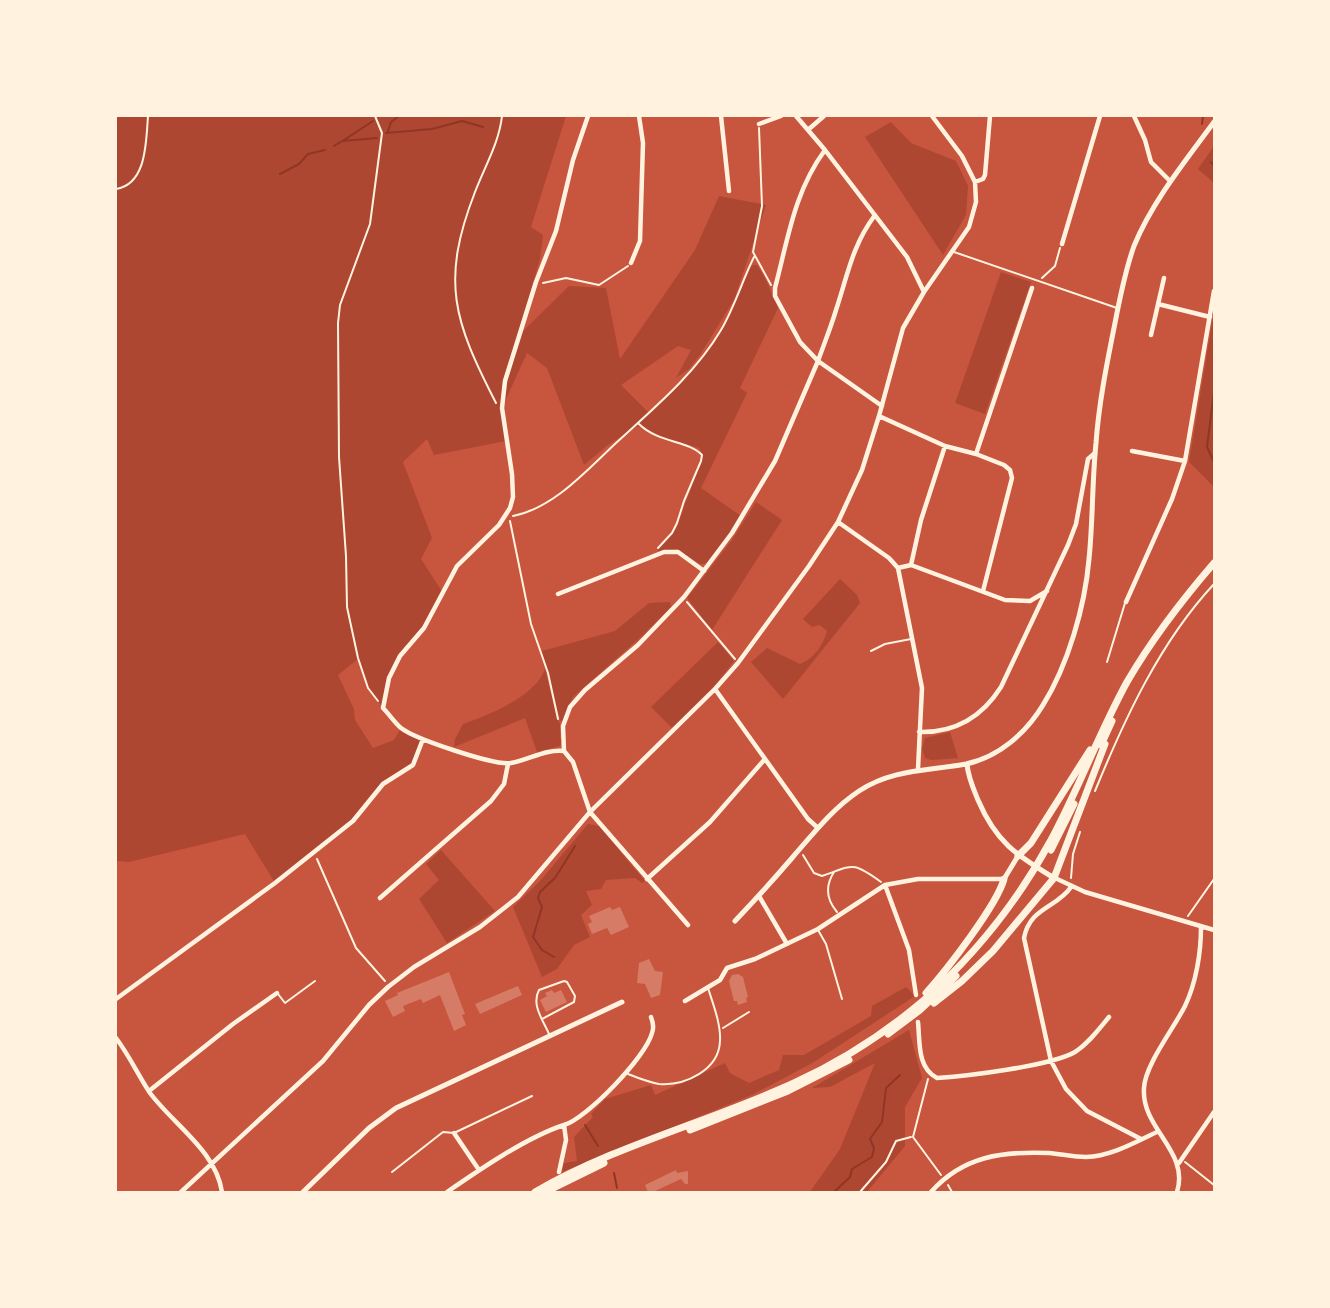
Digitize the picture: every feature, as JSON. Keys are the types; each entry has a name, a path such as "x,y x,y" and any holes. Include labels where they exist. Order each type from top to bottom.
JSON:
{"highway":[{"path":"904,1020 970,955 1018,894 1051,839 1104,729 1147,650 1214,562"},
{"path":"545,1192 603,1164 803,1084 855,1056 904,1020 967,966 1023,896 1056,841 1116,714 1159,640 1214,570"},
{"path":"535,1192 592,1163 797,1082 949,992 980,964 1020,920 1051,876 1116,714"},
{"path":"1022,859 1104,729"},
{"path":"904,1020 990,907 1004,879"}],"street":[{"path":"564,751 554,750 508,764 485,761 401,728 383,708 389,678 400,656 424,628 457,566 506,516 513,497 502,408 505,382 536,282 556,231 573,160 588,116"},
{"path":"631,263 640,242 643,143 639,116"},
{"path":"721,116 729,191"},
{"path":"759,124 781,116"},
{"path":"796,116 809,129 907,257 924,292"},
{"path":"809,129 824,116"},
{"path":"181,1192 323,1061 369,1005 388,987 414,967 480,927 518,897 590,812 715,690 809,566 838,522 862,470 903,328 924,292 969,227 976,202 975,182 962,156 932,116"},
{"path":"975,182 983,179 985,175 989,116"},
{"path":"1062,244 1101,116"},
{"path":"1134,116 1151,162 1170,181"},
{"path":"735,921 835,809 861,790 888,777 918,769 967,764 990,755 1016,738 1031,723 1055,684 1076,626 1089,562 1102,386 1124,277 1135,244 1170,181 1214,123"},
{"path":"825,150 800,191 775,296 800,342 818,361 882,406"},
{"path":"688,925 590,812 573,762 564,751 563,726 570,707 584,690 638,645 684,597 732,533 775,461 818,361 851,257 875,215"},
{"path":"1151,335 1164,278"},
{"path":"976,454 1032,288"},
{"path":"1126,603 1172,499 1185,461 1214,290"},
{"path":"1158,304 1210,317"},
{"path":"879,416 946,446 1004,465 1010,470 1012,478 983,591"},
{"path":"911,565 921,520 946,446"},
{"path":"1132,451 1185,461"},
{"path":"919,732 942,731 979,715 1001,687 1048,591 1076,524 1088,459 1095,453"},
{"path":"838,522 889,558 898,568 922,688 918,769"},
{"path":"558,594 671,551 678,552 704,571"},
{"path":"898,568 911,565 1006,600 1030,601 1048,591"},
{"path":"715,690 818,828"},
{"path":"116,999 275,883 353,821 383,784 413,765 423,738"},
{"path":"648,879 710,822 765,759"},
{"path":"380,898 491,801 504,784 508,764"},
{"path":"967,764 970,782 990,825 1022,859 1070,886 1214,930"},
{"path":"685,1001 721,979 727,968 755,959 818,929 885,885 918,879 1004,879 1022,859"},
{"path":"885,885 909,950 916,995"},
{"path":"1070,886 1065,895 1037,914 1028,926 1024,938 1051,1060 1066,1089 1087,1111 1142,1139"},
{"path":"759,896 787,943"},
{"path":"1180,1161 1157,1132 1146,1110 1144,1087 1153,1063 1186,1005 1196,974 1201,927"},
{"path":"149,1091 233,1024 277,993"},
{"path":"303,1192 369,1128 396,1108 622,1002"},
{"path":"447,1192 479,1170 544,1134 580,1118 607,1091 617,1085 647,1045 653,1033 651,1017"},
{"path":"918,1022 923,1066 930,1075 937,1078 1051,1060 1075,1052 1093,1037 1109,1017"},
{"path":"116,1038 149,1091 211,1163 220,1180 222,1192"},
{"path":"1177,1192 1180,1161 1214,1112"},
{"path":"559,1172 566,1140 564,1125"},
{"path":"931,1192 943,1179 964,1165 983,1158 1048,1153 1087,1157 1114,1152 1157,1132"},
{"path":"454,1133 479,1170"}],"lane":[{"path":"954,252 1118,308"},
{"path":"1107,662 1126,603"},
{"path":"871,651 885,644 912,639"},
{"path":"818,929 842,999"},
{"path":"277,993 285,1003 315,981"},
{"path":"542,1019 574,1002 575,996 567,982 539,990 535,1003 542,1019 550,1035"},
{"path":"626,1072 658,1084 682,1082 708,1068 720,1042 708,987"},
{"path":"392,1172 443,1132 454,1133 532,1096"}],"path":[{"path":"116,190 135,180 140,171 148,116"},
{"path":"375,116 382,134 370,224 340,305 338,323 339,457 349,623 368,688 383,708"},
{"path":"502,116 500,131 475,191 461,234 454,272 454,293 459,318 477,365 497,404 502,408"},
{"path":"563,726 558,718 548,673 531,624 510,522 506,516 521,514 557,495 639,424 696,365 720,330 754,257 753,244 762,206 759,124"},
{"path":"1041,281 1055,266 1062,244"},
{"path":"754,257 775,288"},
{"path":"536,282 547,283 566,278 598,285 631,263"},
{"path":"639,424 659,438 695,449 702,455 677,523 672,533 657,548 656,555"},
{"path":"1094,793 1126,720 1166,649 1181,625 1214,584"},
{"path":"684,597 738,663"},
{"path":"1070,886 1073,854 1081,827"},
{"path":"314,851 356,948 385,982"},
{"path":"802,854 814,873 822,876 853,865 885,885"},
{"path":"835,872 827,895 840,915"},
{"path":"1184,922 1214,880"},
{"path":"719,1031 749,1012"},
{"path":"913,1137 930,1075"},
{"path":"913,1137 952,1192"},
{"path":"860,1192 886,1162 896,1141 913,1137"},
{"path":"1180,1161 1214,1185"}],"shaded area":[{"path":"116,116 566,116 531,227 543,235 540,259 517,337 569,286 606,288 620,359 695,250 719,196 766,205 734,300 689,369 676,378 691,350 678,346 621,385 650,414 697,364 721,330 750,267 757,265 778,308 740,388 747,393 701,488 741,516 709,563 700,564 677,549 657,551 676,529 703,455 699,448 638,426 608,445 584,465 547,368 527,353 502,408 506,441 434,455 427,439 403,462 432,538 421,559 443,593 424,628 400,656 389,678 383,708 368,688 358,659 338,675 354,709 355,720 373,748 394,740 401,728 423,739 413,765 383,784 353,821 275,883 245,834 129,862 116,861"},
{"path":"891,122 911,143 956,161 968,186 966,215 943,255 865,137"},
{"path":"1214,146 1214,183 1198,169"},
{"path":"1001,272 1031,282 985,414 955,403"},
{"path":"1214,311 1214,487 1189,462"},
{"path":"756,502 782,520 712,630 687,598 732,540"},
{"path":"840,579 857,595 860,603 783,699 751,662 767,648 800,664 814,655 827,631 820,625 812,627 803,619"},
{"path":"670,602 671,607 643,635 573,697 563,722 560,720 542,651 615,631 649,603"},
{"path":"718,642 734,661 716,684 672,728 651,707"},
{"path":"545,669 560,724 560,746 537,752 525,718 454,747 463,724 498,710 522,696 540,679"},
{"path":"950,732 958,758 925,758 922,749 925,738"},
{"path":"588,824 599,826 645,881 642,883 635,878 606,880 601,889 586,891 592,905 581,915 590,937 574,945 557,969 542,977 513,907 540,881"},
{"path":"441,850 495,911 447,943 419,899 439,880 426,864"},
{"path":"906,987 915,996 814,1062 752,1095 562,1172 564,1163 577,1161 574,1137 605,1099 651,1085 655,1095 725,1063 730,1073 749,1083 779,1070 783,1055 804,1055 871,1016 872,1006"},
{"path":"909,1030 922,1078 905,1107 905,1146 867,1192 810,1192 840,1149 875,1063 830,1087 812,1088"}],"building":[{"path":"610,907 612,910 620,907 629,927 611,935 607,928 592,934 588,924 592,922 589,916"},
{"path":"649,959 655,971 663,972 660,995 651,998 645,984 637,983 639,963"},
{"path":"449,972 465,1014 462,1015 466,1025 454,1031 440,995 423,1003 421,999 403,1006 405,1011 393,1017 385,1001 398,995 397,993"},
{"path":"732,975 743,977 748,997 747,1002 738,1005 737,1001 734,1001 729,981"},
{"path":"518,986 522,995 480,1014 475,1004"},
{"path":"552,990 554,993 561,990 567,1002 546,1012 540,1000 547,996 545,993"},
{"path":"676,1170 677,1173 688,1171 688,1184 681,1179 648,1192 645,1185"}],"waterway":[{"path":"388,131 391,122 399,116"},
{"path":"1202,124 1203,116"},
{"path":"344,140 373,121"},
{"path":"386,133 432,129 462,121 483,127"},
{"path":"334,146 342,141 377,138"},
{"path":"280,174 299,164 308,154 325,150"},
{"path":"1211,162 1214,166"},
{"path":"1214,392 1207,447 1214,462"},
{"path":"554,957 542,950 533,937 542,907 538,898 540,892 555,878 575,846"},
{"path":"834,1192 850,1177 852,1169 872,1157 874,1148 870,1139 882,1122 886,1088 900,1075"},
{"path":"585,1125 598,1146"},
{"path":"614,1173 617,1188"}]}
